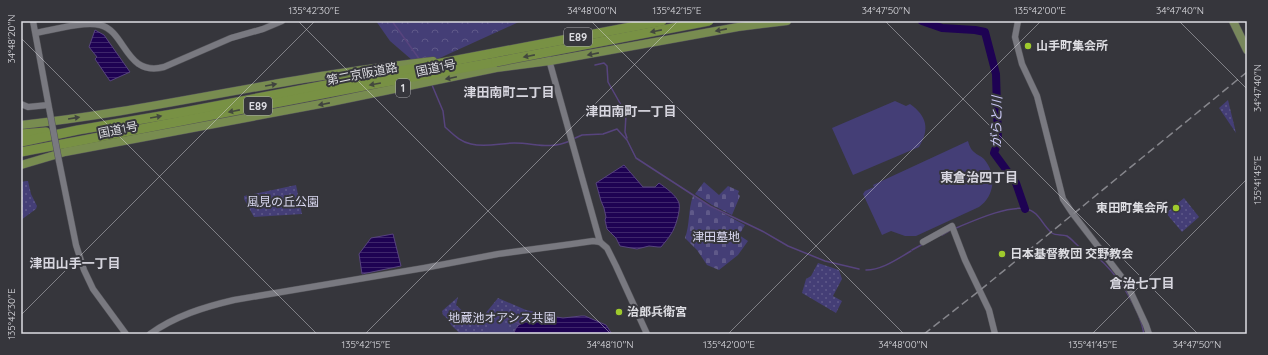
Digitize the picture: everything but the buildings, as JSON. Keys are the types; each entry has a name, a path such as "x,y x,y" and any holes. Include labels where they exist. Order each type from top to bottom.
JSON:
{"highway":[{"name":"国道1号","path":"21,125 80,117 330,74 460,57 494,55 544,40 644,21"},
{"name":"第二京阪道路","path":"21,142 78,130 494,55 662,21"},
{"name":"第二京阪道路","path":"21,152 369,85 494,55 708,21"},
{"name":"国道1号","path":"21,165 65,152 331,102 496,68 550,62 641,44 770,22 787,21"},
{"path":"21,134 78,130"},
{"path":"21,159 88,139"}],"main road":[{"path":"1233,21 1247,50"}],"street":[{"path":"33,21 76,245 84,270 93,289 126,334"},
{"path":"36,33 85,24 100,25 110,31 134,60 143,67 154,69 231,38 263,29 282,21"},
{"path":"1018,21 1015,37 1022,64 1037,96 1063,199 1127,284 1146,325 1148,334"},
{"path":"544,40 600,242 607,248 647,334"},
{"path":"21,104 28,107 48,105"},
{"path":"923,242 952,226 965,260 989,310 996,334"},
{"path":"150,334 182,316 205,307 234,300 498,254 572,244 600,242"}],"green space":[{"path":"376,21 521,21 431,62 412,60 390,41"},
{"path":"1228,100 1236,133 1219,108"},
{"path":"895,101 906,106 910,104 920,113 923,118 925,123 925,134 919,147 853,175 832,128"},
{"path":"968,141 972,150 984,159 991,171 991,191 984,202 979,207 916,236 905,236 891,231 882,235 863,194 865,191 874,187 873,185"},
{"path":"28,181 31,194 37,206 36,209 21,220 21,182"},
{"name":"津田墓地","path":"704,182 719,195 728,186 739,191 738,194 740,196 732,215 695,194"},
{"name":"風見の丘公園","path":"296,185 302,214 254,217 244,199 244,196"},
{"name":"津田墓地","path":"693,196 745,225 739,235 748,241 738,255 719,270 707,265 697,250 685,238"},
{"path":"1184,198 1199,217 1182,232 1166,213"},
{"path":"818,263 839,270 842,279 833,296 842,301 836,313 802,293 806,279 811,276"},
{"name":"地蔵池オアシス共園","path":"458,297 456,305 467,315 476,320 480,320 498,298 526,310 551,315 547,322 532,321 522,323 518,326 514,334 460,334 443,315 442,311"},
{"path":"491,322 508,326 506,334 488,334"}],"shaded area":[{"path":"95,30 104,35 130,72 110,81 95,59 97,57 89,47"},
{"path":"624,165 643,187 655,187 659,183 668,189 678,200 678,215 674,228 670,236 661,247 649,246 637,249 620,246 616,238 607,229 604,208 596,183"},
{"path":"393,234 401,266 362,274 359,254 371,238"},
{"path":"550,316 563,318 585,316 606,325 612,334 514,334 518,326 522,323 532,321 547,322"}],"waterway":[{"path":"392,21 420,60"},
{"name":"がらと川","path":"922,21 942,28 985,32 996,74 998,142 994,153 1016,183 1025,209"},
{"path":"595,65 604,63 607,66 608,82 625,112"},
{"path":"432,85 443,111 445,127 467,143 482,146 514,143 548,146 570,141"},
{"path":"626,115 625,132 627,138"},
{"path":"573,139 582,135 603,134 617,129 627,140 636,158 710,206 762,231 788,246 825,261 859,269"},
{"name":"がらと川","path":"956,228 1000,211 1019,208 1034,212 1052,233 1067,236 1079,247 1097,257 1105,264 1120,282 1133,303 1142,324 1144,334"},
{"path":"942,235 949,231"},
{"path":"912,250 923,244"},
{"path":"866,270 872,270 884,266 911,251"},
{"path":"455,310 465,318 477,324 493,316 506,318 520,324"}],"railway":[{"path":"924,334 979,291 1247,72"}],"place":[{"name":"山手町集会所","path":"1028,46"},
{"name":"東田町集会所","path":"1176,208"},
{"name":"日本基督教団 交野教会","path":"1002,254"},
{"name":"治郎兵衛宮","path":"619,312"}],"district":[{"name":"津田南町二丁目","path":"509,92"},
{"name":"津田南町一丁目","path":"631,111"},
{"name":"東倉治四丁目","path":"979,177"},
{"name":"津田山手一丁目","path":"75,263"},
{"name":"倉治七丁目","path":"1142,283"}]}
